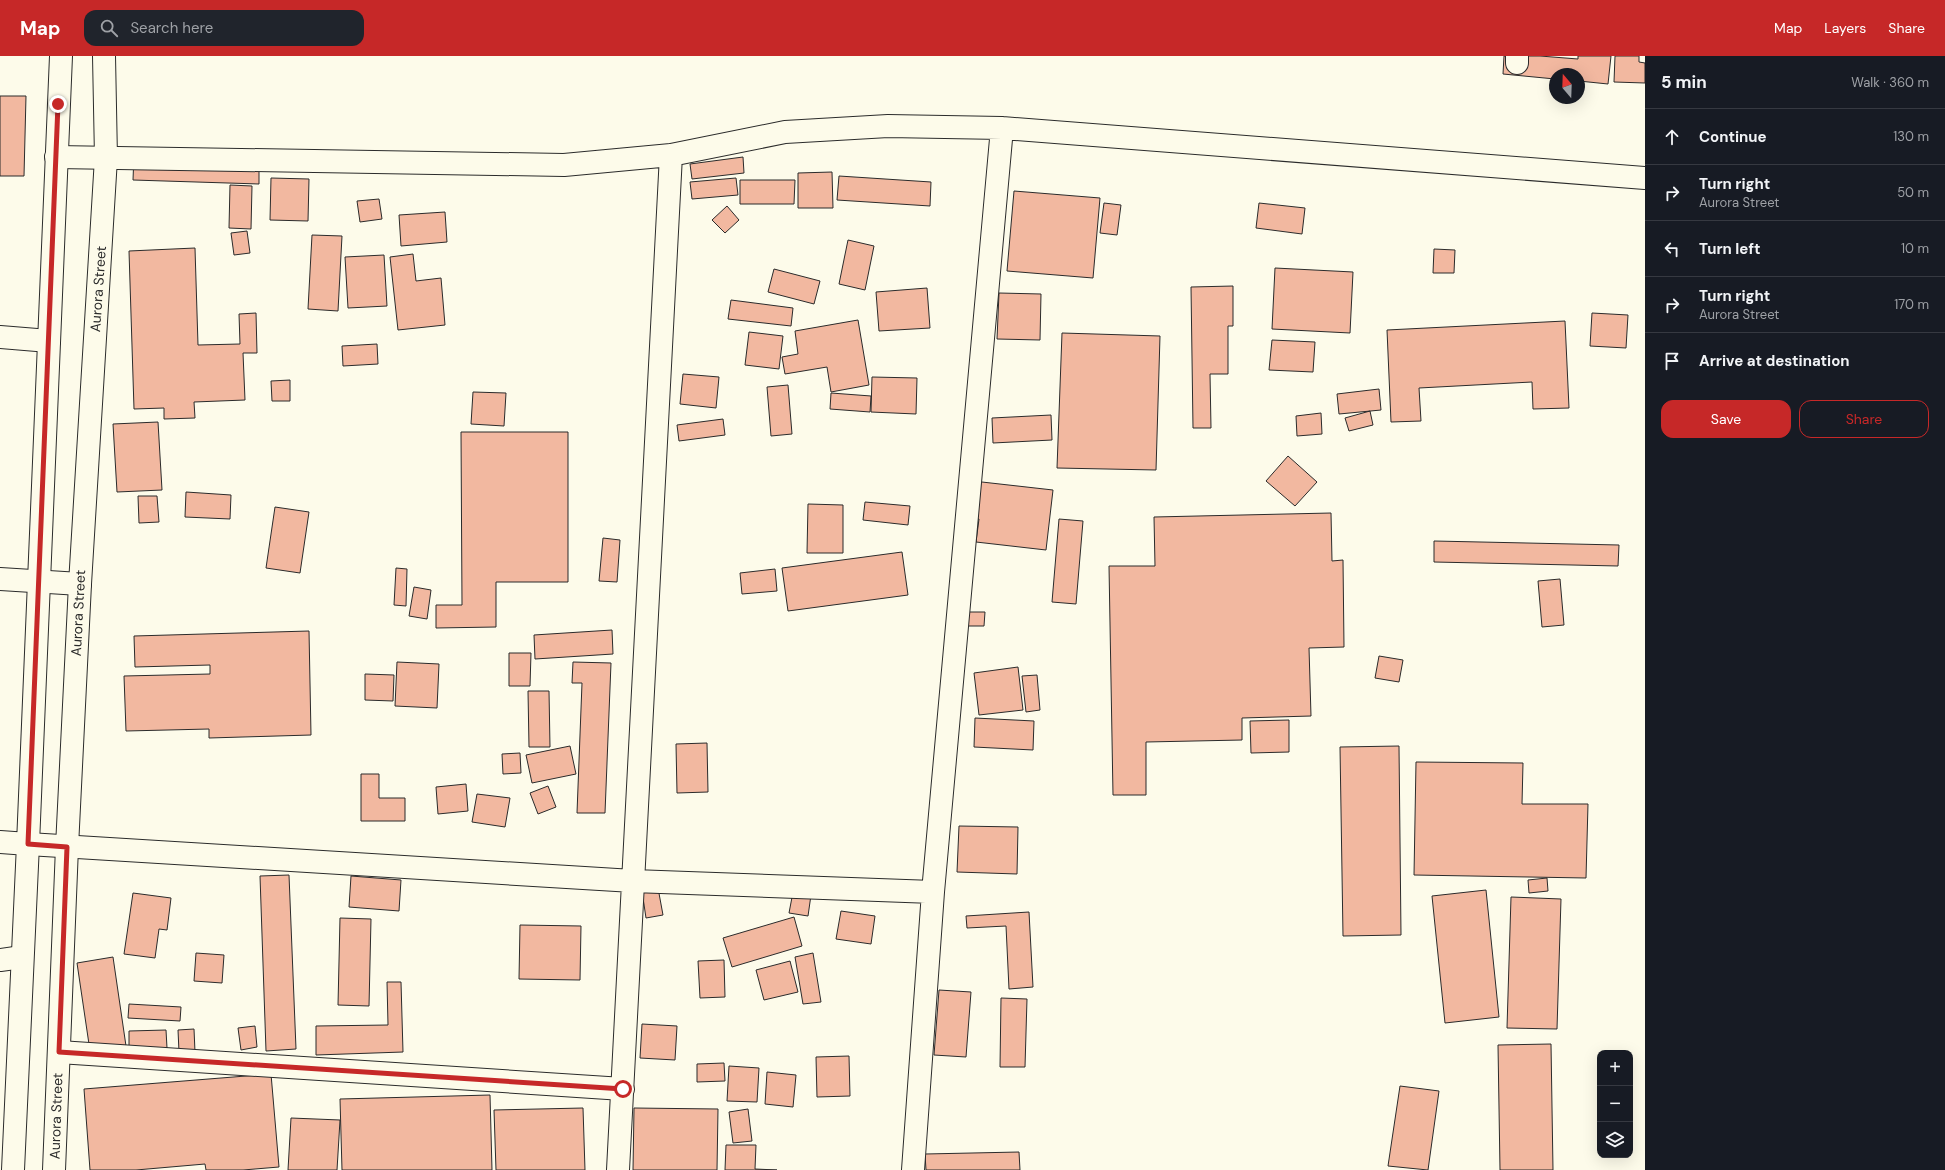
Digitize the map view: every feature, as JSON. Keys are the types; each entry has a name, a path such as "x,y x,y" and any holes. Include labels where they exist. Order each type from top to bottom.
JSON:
{"street":[{"path":"13,1170 61,56"},
{"name":"Aurora Street","path":"54,1170 67,847 80,584 106,158 104,56"},
{"path":"56,156 564,165 671,155 785,132 888,126 1002,128 1645,178"},
{"path":"913,1170 933,892 1002,128"},
{"path":"618,1170 671,155"},
{"path":"0,337 49,342"},
{"path":"0,579 80,584"},
{"path":"0,842 633,880 933,892"},
{"path":"0,960 22,957"},
{"path":"59,1052 623,1089"}],"building":[{"path":"1504,56 1540,56 1578,59 1578,56 1611,56 1608,84 1585,82 1585,68 1549,68 1549,78 1503,74"},
{"path":"1615,56 1639,56 1639,62 1645,63 1645,83 1614,82"},
{"path":"0,96 26,96 24,176 0,176"},
{"path":"134,154 259,159 259,184 133,180"},
{"path":"743,157 744,173 692,179 690,164"},
{"path":"832,172 833,208 798,208 798,173"},
{"path":"839,176 931,182 930,206 837,200"},
{"path":"271,178 309,179 308,221 270,220"},
{"path":"736,178 738,195 692,199 690,182"},
{"path":"740,180 795,180 794,204 740,204"},
{"path":"230,185 252,186 251,229 229,228"},
{"path":"1014,191 1100,198 1093,278 1007,271"},
{"path":"379,199 382,219 360,222 357,201"},
{"path":"1104,203 1121,205 1117,235 1100,233"},
{"path":"1259,203 1305,208 1302,234 1256,228"},
{"path":"727,206 739,220 725,233 712,220"},
{"path":"445,212 447,242 401,246 399,215"},
{"path":"247,231 250,253 234,255 231,233"},
{"path":"312,235 342,236 338,311 308,309"},
{"path":"848,240 874,246 865,290 839,284"},
{"path":"195,248 198,345 240,344 239,314 256,313 257,353 243,353 245,400 194,402 195,418 164,419 164,408 134,409 129,251"},
{"path":"1434,249 1455,250 1454,273 1433,273"},
{"path":"413,254 416,281 441,278 445,325 398,330 390,257"},
{"path":"384,255 387,306 348,308 345,257"},
{"path":"1275,268 1353,272 1350,333 1272,329"},
{"path":"774,269 820,281 814,304 768,292"},
{"path":"1233,286 1233,326 1228,326 1228,374 1210,374 1211,428 1193,428 1191,287"},
{"path":"927,288 930,328 879,331 876,292"},
{"path":"999,293 1041,294 1040,340 997,339"},
{"path":"731,300 793,308 791,326 728,319"},
{"path":"1592,313 1628,315 1626,348 1590,346"},
{"path":"858,320 869,385 831,392 827,367 785,374 782,357 798,354 795,331"},
{"path":"1565,321 1569,408 1533,409 1532,382 1419,388 1421,421 1391,422 1387,330"},
{"path":"749,332 783,336 779,369 745,365"},
{"path":"1062,333 1160,336 1156,470 1057,468"},
{"path":"1272,340 1315,342 1313,372 1269,370"},
{"path":"377,344 378,364 343,366 342,346"},
{"path":"683,374 719,377 716,408 680,404"},
{"path":"872,377 917,378 916,414 871,412"},
{"path":"290,380 290,401 272,401 271,381"},
{"path":"788,385 792,434 771,436 767,387"},
{"path":"1379,389 1381,410 1339,414 1337,394"},
{"path":"473,392 506,393 504,426 471,424"},
{"path":"831,393 871,396 870,412 830,409"},
{"path":"1370,411 1373,425 1349,431 1345,418"},
{"path":"1321,413 1322,434 1297,436 1296,416"},
{"path":"1051,415 1052,440 993,443 992,418"},
{"path":"723,419 725,435 679,441 677,425"},
{"path":"158,422 162,490 117,492 113,424"},
{"path":"461,432 568,432 568,582 496,582 496,627 436,628 436,605 462,605"},
{"path":"1288,456 1317,482 1295,506 1266,481"},
{"path":"973,481 1053,490 1046,550 976,542 979,519 968,518"},
{"path":"186,492 231,495 230,519 185,517"},
{"path":"138,496 157,496 159,522 139,523"},
{"path":"865,502 910,506 908,525 863,520"},
{"path":"808,504 843,505 843,553 807,553"},
{"path":"275,507 309,512 300,573 266,568"},
{"path":"1331,513 1332,561 1343,560 1344,647 1309,648 1311,716 1242,718 1242,740 1146,742 1146,795 1113,795 1109,566 1155,566 1154,517"},
{"path":"1059,519 1083,521 1076,604 1052,602"},
{"path":"603,538 620,540 617,582 599,581"},
{"path":"1434,541 1619,545 1618,566 1434,562"},
{"path":"902,552 908,595 788,611 782,568"},
{"path":"396,568 407,569 406,606 394,605"},
{"path":"775,569 777,591 742,594 740,573"},
{"path":"1560,579 1564,625 1542,627 1538,581"},
{"path":"414,587 431,590 427,619 409,616"},
{"path":"959,612 985,612 984,626 958,626"},
{"path":"612,630 613,654 535,659 534,635"},
{"path":"309,631 311,735 209,738 209,729 126,731 124,676 210,674 210,665 135,667 134,636"},
{"path":"509,653 531,653 530,686 509,686"},
{"path":"1379,656 1403,660 1399,682 1375,678"},
{"path":"397,662 439,664 437,708 395,706"},
{"path":"573,662 611,663 605,813 577,813 582,683 572,683"},
{"path":"1018,667 1023,710 979,715 974,673"},
{"path":"365,674 394,675 393,701 365,700"},
{"path":"1037,675 1040,710 1026,712 1022,676"},
{"path":"528,691 549,691 550,747 529,747"},
{"path":"975,718 1034,721 1033,750 974,747"},
{"path":"1289,720 1289,752 1251,753 1250,721"},
{"path":"707,743 708,792 677,793 676,744"},
{"path":"570,746 576,774 532,783 526,755"},
{"path":"1399,746 1401,935 1343,936 1340,747"},
{"path":"520,753 521,773 503,774 502,754"},
{"path":"1416,762 1523,763 1522,804 1588,804 1586,878 1414,875"},
{"path":"361,774 379,774 379,798 405,798 405,821 361,821"},
{"path":"466,784 468,811 438,814 436,787"},
{"path":"548,786 556,807 538,814 530,793"},
{"path":"477,794 510,798 505,827 472,822"},
{"path":"959,826 1018,827 1017,874 957,872"},
{"path":"289,875 296,1049 266,1051 260,876"},
{"path":"351,876 401,880 399,911 349,907"},
{"path":"1547,878 1548,891 1529,893 1528,880"},
{"path":"658,888 663,915 646,918 642,891"},
{"path":"1486,890 1499,1017 1445,1023 1432,896"},
{"path":"793,892 811,895 808,916 789,913"},
{"path":"133,893 171,898 167,930 159,929 155,958 124,954"},
{"path":"1511,897 1561,899 1557,1029 1507,1028"},
{"path":"841,911 875,916 871,944 836,939"},
{"path":"1029,912 1033,987 1009,989 1006,926 967,928 966,916"},
{"path":"794,917 802,946 732,967 723,938"},
{"path":"340,918 371,919 369,1006 338,1005"},
{"path":"520,925 581,926 580,980 519,979"},
{"path":"196,953 224,955 222,983 194,981"},
{"path":"813,953 821,1002 803,1004 795,957"},
{"path":"113,957 126,1046 90,1051 77,963"},
{"path":"724,960 725,997 700,998 698,961"},
{"path":"790,961 798,992 764,1000 756,970"},
{"path":"387,982 401,982 403,1052 316,1055 316,1026 388,1025"},
{"path":"939,990 971,992 966,1057 934,1055"},
{"path":"1001,998 1027,999 1025,1067 1000,1067"},
{"path":"129,1004 181,1007 180,1021 128,1018"},
{"path":"642,1024 677,1026 675,1060 640,1058"},
{"path":"255,1026 257,1047 241,1050 238,1028"},
{"path":"194,1029 195,1052 179,1052 178,1030"},
{"path":"166,1030 167,1048 129,1048 129,1031"},
{"path":"1551,1044 1553,1170 1500,1170 1498,1045"},
{"path":"849,1056 850,1096 817,1097 816,1057"},
{"path":"724,1063 725,1081 697,1082 697,1064"},
{"path":"729,1066 759,1068 757,1102 727,1101"},
{"path":"767,1072 796,1075 793,1107 765,1104"},
{"path":"271,1074 279,1167 243,1170 206,1170 205,1164 136,1170 90,1170 84,1089"},
{"path":"1400,1086 1439,1091 1428,1170 1388,1166"},
{"path":"490,1095 492,1170 342,1170 340,1099"},
{"path":"583,1108 585,1170 496,1170 494,1110"},
{"path":"634,1108 718,1109 717,1170 633,1170"},
{"path":"748,1109 752,1141 733,1143 729,1112"},
{"path":"291,1118 340,1120 337,1170 288,1170"},
{"path":"726,1145 756,1145 755,1169 777,1170 725,1170"},
{"path":"1019,1152 1020,1170 926,1170 925,1154"}],"route":[{"path":"58,104 28,844 67,847 59,1052 623,1089"}]}
